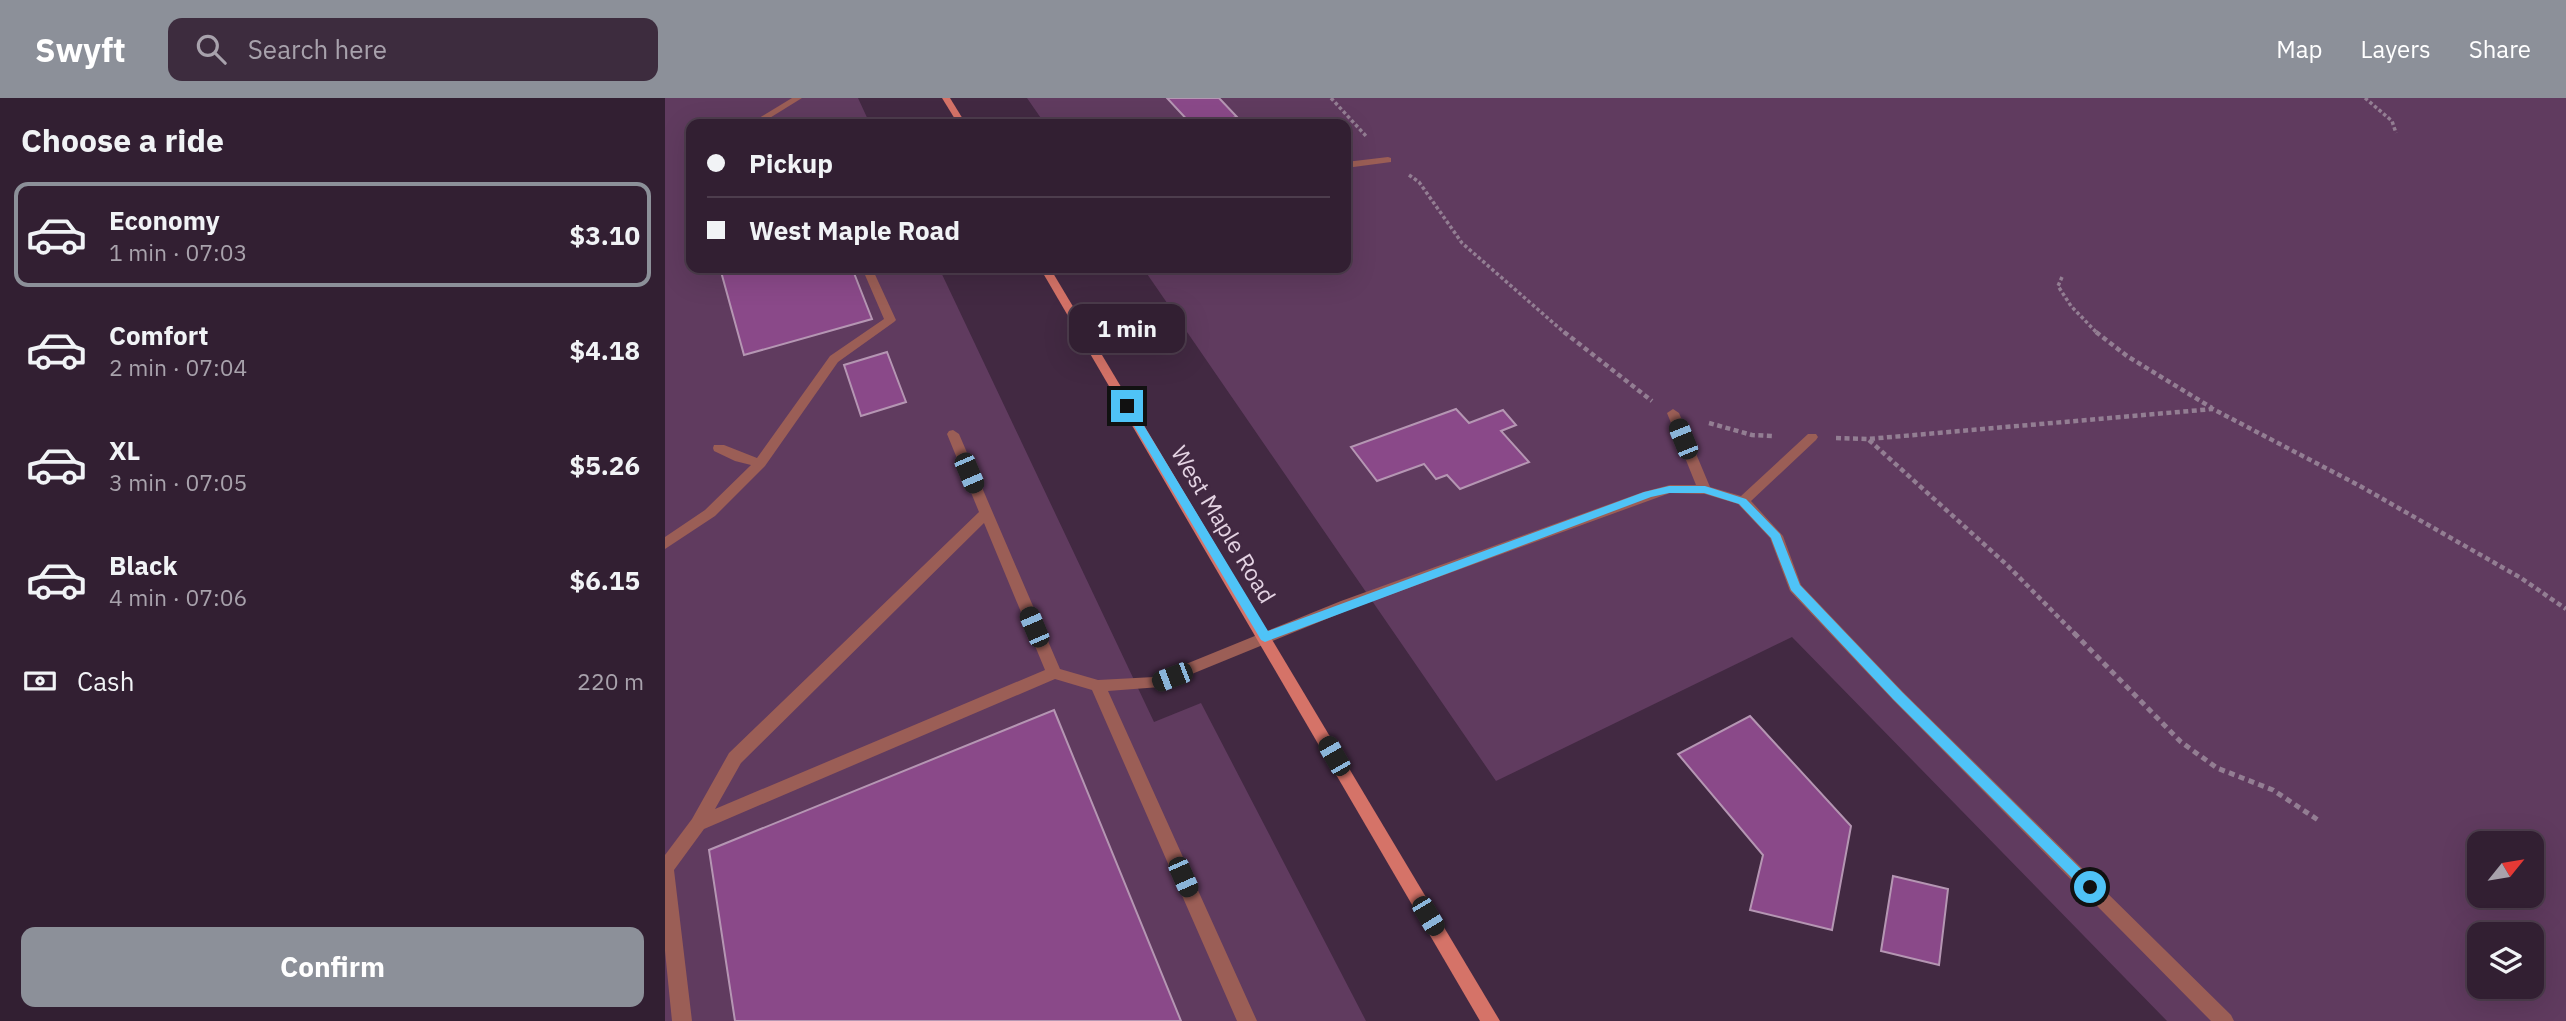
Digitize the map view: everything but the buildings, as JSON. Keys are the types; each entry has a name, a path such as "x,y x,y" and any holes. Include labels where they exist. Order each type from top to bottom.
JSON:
{"main road":[{"path":"946,98 959,119"},
{"name":"West Maple Road","path":"1048,273 1490,1021"}],"lane":[{"path":"762,119 798,98"},
{"path":"1351,164 1388,160"},
{"path":"665,544 711,513 760,463 834,359 890,320 869,273"},
{"path":"1673,413 1705,490"},
{"path":"953,434 1054,673"},
{"path":"1743,501 1812,437"},
{"path":"719,448 740,458 760,463"},
{"path":"698,824 1054,673 1098,686 1155,683 1372,595 1648,495 1669,489 1705,490 1743,501 1776,536 1795,587 1898,696 2224,1021"},
{"path":"682,1021 665,868 698,824 734,758 986,513"},
{"path":"1098,686 1247,1021"}],"path":[{"path":"1331,98 1350,119"},
{"path":"2365,98 2392,121 2396,133"},
{"path":"1351,120 1388,160 1419,182 1462,243 1542,315 1650,399 1673,413 1752,435 1868,439 2213,409"},
{"path":"2061,277 2058,286 2068,305 2102,339 2213,409 2360,486 2521,578 2566,609"},
{"path":"1868,439 2007,565 2181,742 2217,768 2273,790 2321,822"}],"shaded area":[{"path":"665,98 858,98 868,119 686,119 686,273 941,273 1154,722 1201,703 1366,1021 665,1021"},
{"path":"1027,98 2566,98 2566,1021 2167,1021 1792,637 1496,781 1146,273 1351,273 1351,119 1042,119"}],"route":[{"path":"1127,406 1265,637 1529,537 1669,489 1705,490 1743,501 1776,536 1795,587 1898,696 2090,887"}]}
